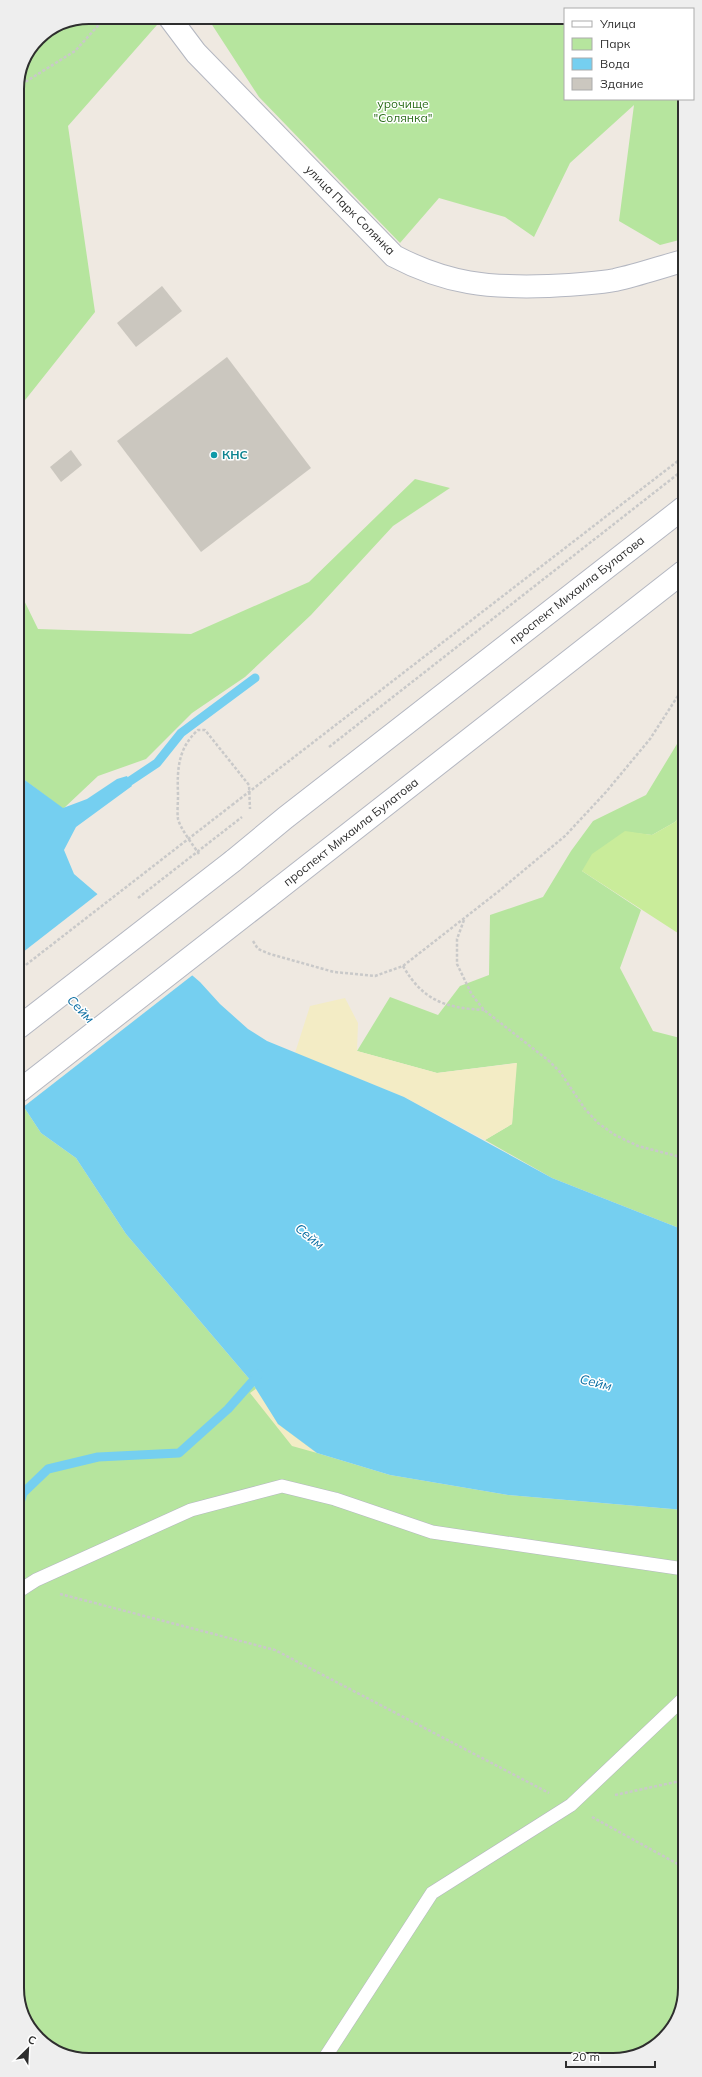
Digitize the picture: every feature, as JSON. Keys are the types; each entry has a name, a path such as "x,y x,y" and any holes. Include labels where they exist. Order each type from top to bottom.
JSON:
{"street":[{"name":"улица Парк Солянка","path":"174,24 196,53 394,256 420,270 470,283 494,287 518,287 566,285 615,280 678,262"},
{"name":"проспект Михаила Булатова","path":"24,1023 678,512"},
{"name":"проспект Михаила Булатова","path":"24,1087 678,576"}],"lane":[{"path":"24,1588 36,1580 192,1510 282,1486 335,1499 432,1532 678,1568"},
{"path":"328,2053 432,1893 571,1805 678,1704"}],"path":[{"path":"25,82 75,51 100,24"},
{"path":"24,966 678,461"},
{"path":"325,750 678,474"},
{"path":"249,936 258,949 270,954 334,972 374,976 403,966 565,836 606,792 650,738 678,696"},
{"path":"203,861 178,821 179,762 182,750 189,738 198,730 205,730 250,785 250,809"},
{"path":"242,817 257,804"},
{"path":"465,917 457,939 457,964 472,995 484,1010 550,1061 560,1072 585,1109 598,1123 615,1135 638,1146 678,1156"},
{"path":"403,966 417,987 448,1006 484,1010"},
{"path":"36,1580 50,1592 275,1650 571,1805 678,1864"},
{"path":"571,1805 678,1782"}],"green space":[{"path":"89,24 158,24 68,126 95,312 24,401 25,77 29,64 43,43 64,29 77,25"},
{"name":"урочище \"Солянка\"","path":"212,24 564,24 564,100 678,100 678,240 660,245 619,221 634,105 570,163 534,237 505,217 439,198 400,243 259,97"},
{"path":"415,479 450,488 393,526 311,615 245,677 192,713 146,759 98,776 63,809 24,780 24,600 38,629 191,634 309,582"},
{"path":"678,740 678,818 675,822 652,835 625,832 582,871 641,910 620,968 653,1031 678,1037 678,1228 552,1178 485,1140 512,1124 516,1063 437,1073 357,1051 390,997 438,1015 460,986 489,975 490,915 543,897 571,851 593,821 646,795"},
{"path":"678,818 678,933 582,871 592,854 625,831 652,835 675,822"},
{"path":"24,1107 41,1133 76,1158 126,1234 251,1381 278,1424 317,1453 390,1475 508,1495 678,1509 678,1988 675,2009 669,2020 659,2034 649,2042 630,2051 613,2053 85,2053 72,2051 57,2044 48,2038 48,2029 39,2029 33,2020 26,2005 24,1988"}],"sand":[{"path":"345,998 358,1023 357,1051 437,1073 517,1063 512,1124 485,1140 404,1097 295,1053 310,1006"},
{"path":"257,1388 278,1424 317,1453 292,1446 250,1393"}],"water":[{"name":"Сейм","path":"127,776 132,786 76,827 64,850 74,874 200,982 220,1004 248,1029 267,1041 404,1097 552,1178 678,1228 678,1509 508,1495 390,1475 317,1453 278,1424 251,1381 126,1234 76,1158 41,1133 24,1107 24,779 63,808 87,799 117,779"}],"pier":[{"path":"99,893 194,974 24,1106 24,951"}],"building":[{"path":"162,286 182,311 136,347 117,323"},
{"name":"КНС","path":"227,357 311,468 201,552 117,441"},
{"path":"71,450 82,465 61,482 50,467"}],"waterway":[{"path":"130,781 157,763 181,733 255,678"},
{"path":"24,1492 48,1469 98,1457 179,1453 228,1409 259,1374"}],"place":[{"name":"КНС","path":"214,455"}]}
